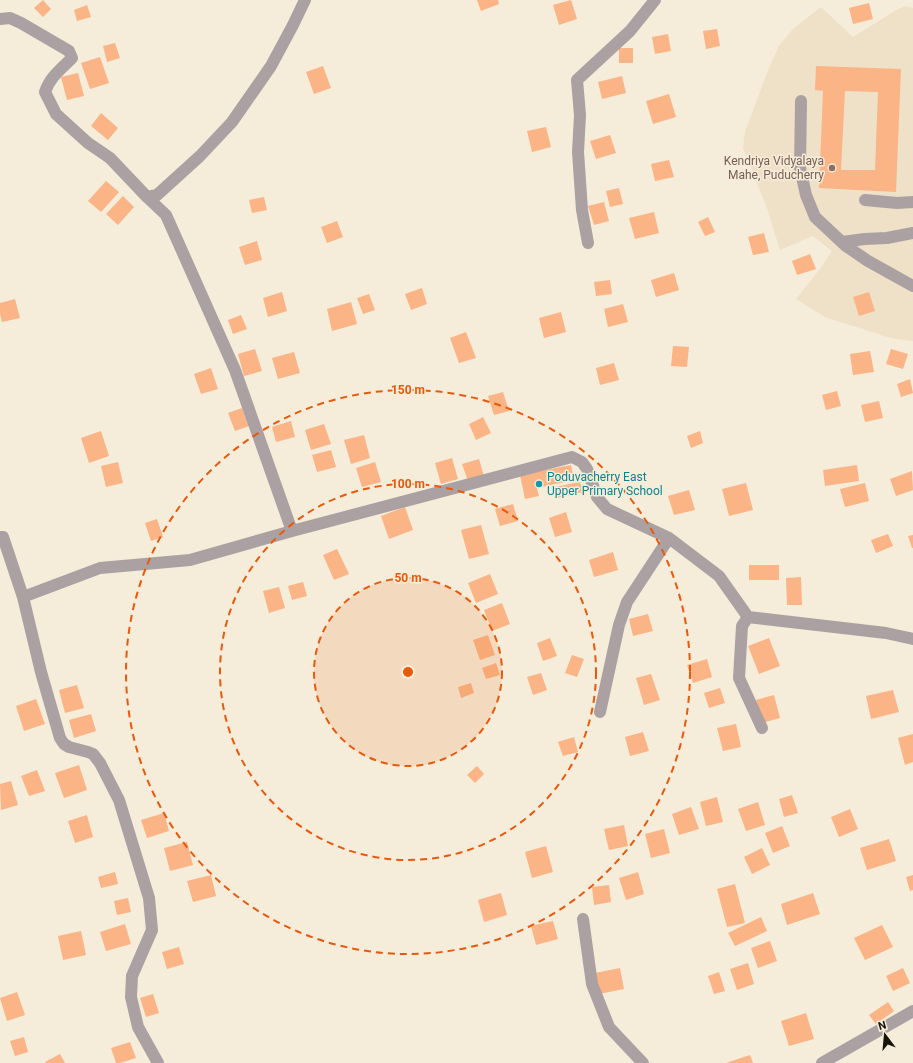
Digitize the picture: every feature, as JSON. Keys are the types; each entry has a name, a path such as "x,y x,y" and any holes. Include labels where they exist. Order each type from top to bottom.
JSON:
{"street":[{"path":"147,197 157,195 200,156 232,122 271,66 305,0"},
{"path":"588,243 582,210 578,152 580,115 577,80 630,31 655,0"},
{"path":"0,19 10,18 21,23 69,51 72,58 48,83 45,92 56,114 88,143 110,158 166,215 235,370 292,531"},
{"path":"802,101 800,168 806,195 815,217 842,242 868,261 913,286"},
{"path":"865,200 897,203 913,202"},
{"path":"842,242 887,238 913,233"},
{"path":"23,597 100,568 190,560 292,531 572,457 582,462 587,469 597,497 607,509 668,538 719,576 748,617 886,633 913,639"},
{"path":"0,537 3,537 23,597 41,672 60,738 64,744 69,747 93,754 100,762 119,800 149,898 152,930 132,976 131,997 138,1027 158,1063"},
{"path":"600,712 620,625 627,602 668,538"},
{"path":"748,617 742,626 739,678 762,728"},
{"path":"583,919 592,984 609,1027 643,1063"},
{"path":"822,1063 913,1011"}],"shaded area":[{"name":"Kendriya Vidyalaya Mahe, Puducherry","path":"905,6 913,8 913,341 894,339 825,317 796,299 832,251 813,236 780,250 767,208 743,148 745,132 768,70 779,46 793,29 821,7 853,37"}],"building":[{"path":"43,0 51,9 43,17 34,8"},
{"path":"477,0 498,0 499,4 481,11"},
{"path":"571,0 577,19 559,25 553,5"},
{"path":"869,3 873,19 853,24 849,8"},
{"path":"87,5 91,17 77,21 74,10"},
{"path":"717,29 720,46 706,49 703,31"},
{"path":"668,34 671,51 655,54 652,37"},
{"path":"115,43 120,58 107,62 103,46"},
{"path":"619,48 633,48 633,63 619,63"},
{"path":"100,57 109,83 90,89 81,63"},
{"path":"323,66 331,88 314,94 306,72"},
{"name":"Kendriya Vidyalaya Mahe, Puducherry","path":"816,66 901,69 896,192 819,188 823,91 815,90","holes":["845,91 878,92 875,170 841,170"]},
{"path":"78,73 84,96 67,100 61,77"},
{"path":"622,76 626,93 602,99 598,82"},
{"path":"669,94 676,117 653,124 646,101"},
{"path":"101,113 118,128 108,140 91,126"},
{"path":"546,127 551,147 532,152 527,131"},
{"path":"610,135 616,153 596,159 590,141"},
{"path":"669,160 674,177 655,181 651,164"},
{"path":"106,181 119,192 101,212 88,201"},
{"path":"619,188 623,204 610,207 606,191"},
{"path":"123,196 134,207 118,225 106,214"},
{"path":"264,197 267,210 252,213 249,200"},
{"path":"604,202 609,221 594,225 588,206"},
{"path":"654,212 659,233 635,239 629,218"},
{"path":"708,217 715,232 705,236 698,222"},
{"path":"337,221 343,237 327,243 321,227"},
{"path":"764,233 769,252 753,255 748,237"},
{"path":"257,241 262,260 245,265 239,247"},
{"path":"810,254 816,269 797,275 792,261"},
{"path":"674,273 679,290 656,297 651,280"},
{"path":"610,280 612,294 596,296 594,282"},
{"path":"422,288 427,304 411,310 405,294"},
{"path":"282,292 287,311 268,317 263,298"},
{"path":"869,292 875,311 859,316 853,297"},
{"path":"369,294 375,310 363,314 357,298"},
{"path":"15,299 20,318 2,322 0,303"},
{"path":"351,302 357,324 332,331 327,309"},
{"path":"623,304 628,322 608,327 604,309"},
{"path":"561,312 566,332 544,338 539,318"},
{"path":"241,315 247,329 233,334 228,320"},
{"path":"466,332 476,358 459,363 450,338"},
{"path":"673,346 689,347 687,367 671,366"},
{"path":"255,349 262,371 244,376 238,354"},
{"path":"891,349 908,354 903,369 886,364"},
{"path":"870,351 874,372 853,375 850,354"},
{"path":"294,352 300,373 278,379 272,358"},
{"path":"614,363 619,380 600,385 596,368"},
{"path":"211,368 218,389 201,394 194,374"},
{"path":"910,379 913,393 901,397 897,384"},
{"path":"837,391 841,406 826,410 822,395"},
{"path":"503,392 509,411 494,415 488,396"},
{"path":"879,401 883,418 865,422 861,405"},
{"path":"242,408 249,426 235,431 228,413"},
{"path":"483,417 491,433 476,440 469,424"},
{"path":"291,421 295,437 276,442 272,427"},
{"path":"324,424 331,444 311,450 305,430"},
{"path":"101,431 109,456 89,463 81,438"},
{"path":"700,431 703,443 691,448 687,436"},
{"path":"364,435 370,458 351,464 344,440"},
{"path":"331,450 336,467 317,472 312,455"},
{"path":"452,458 458,479 441,484 435,463"},
{"path":"479,459 484,476 468,481 462,464"},
{"path":"118,462 123,483 106,487 101,466"},
{"path":"375,462 381,482 362,487 356,468"},
{"name":"Poduvacherry East Upper Primary School","path":"571,465 574,480 537,488 539,496 525,499 520,475"},
{"path":"857,465 859,481 825,486 823,470"},
{"path":"912,471 913,490 896,496 890,479"},
{"path":"580,482 583,492 557,498 554,487"},
{"path":"746,483 753,510 729,516 722,489"},
{"path":"865,483 869,501 845,507 840,489"},
{"path":"689,490 695,510 674,515 668,496"},
{"path":"513,504 518,521 500,526 495,509"},
{"path":"405,507 413,530 389,539 381,516"},
{"path":"566,512 572,532 555,537 549,518"},
{"path":"157,519 163,537 151,541 145,523"},
{"path":"481,525 489,554 469,559 461,530"},
{"path":"888,534 893,546 876,553 871,540"},
{"path":"913,535 913,548 912,548 908,536"},
{"path":"337,549 349,574 334,580 323,555"},
{"path":"613,552 618,570 594,577 589,560"},
{"path":"749,565 779,565 779,580 749,580"},
{"path":"490,574 498,594 476,603 468,583"},
{"path":"801,577 802,605 787,605 786,578"},
{"path":"303,582 307,596 292,600 288,586"},
{"path":"279,587 285,608 269,613 263,591"},
{"path":"502,603 510,624 492,631 484,610"},
{"path":"648,614 653,631 633,636 629,619"},
{"path":"488,635 495,655 480,660 473,640"},
{"path":"550,638 557,656 543,661 537,643"},
{"path":"769,638 780,666 759,674 748,646"},
{"path":"572,655 584,659 577,677 565,673"},
{"path":"707,659 712,677 693,683 687,665"},
{"path":"496,663 500,675 486,679 482,668"},
{"path":"541,673 547,690 533,695 527,677"},
{"path":"651,674 660,700 644,705 636,678"},
{"path":"471,683 474,693 461,698 458,687"},
{"path":"77,685 84,708 65,713 59,690"},
{"path":"720,688 725,703 709,708 704,693"},
{"path":"893,690 899,712 871,719 866,696"},
{"path":"774,695 780,718 762,723 756,700"},
{"path":"36,699 45,724 24,731 16,706"},
{"path":"91,714 96,731 74,738 69,720"},
{"path":"736,724 741,747 723,751 717,728"},
{"path":"643,732 649,751 630,756 625,737"},
{"path":"913,734 913,762 905,765 898,738"},
{"path":"574,737 578,752 563,756 558,742"},
{"path":"79,765 87,790 64,798 55,773"},
{"path":"477,766 484,774 475,783 467,775"},
{"path":"37,770 45,791 29,796 21,776"},
{"path":"11,781 18,805 1,810 0,784"},
{"path":"792,795 798,813 784,817 779,799"},
{"path":"717,797 723,822 706,826 700,802"},
{"path":"758,802 765,825 746,831 738,809"},
{"path":"691,807 699,829 679,835 672,814"},
{"path":"850,809 858,829 839,837 831,817"},
{"path":"164,813 169,831 147,838 141,820"},
{"path":"87,815 93,837 75,843 68,821"},
{"path":"624,825 628,846 609,850 604,829"},
{"path":"782,826 790,846 773,853 765,833"},
{"path":"664,829 670,853 651,858 645,834"},
{"path":"889,839 896,861 867,870 860,848"},
{"path":"187,842 193,865 170,871 164,848"},
{"path":"546,846 553,872 532,878 525,852"},
{"path":"762,848 770,865 752,874 744,857"},
{"path":"115,872 118,884 101,888 98,877"},
{"path":"638,872 644,894 626,900 619,878"},
{"path":"211,875 216,896 193,902 187,881"},
{"path":"913,875 913,890 910,891 906,877"},
{"path":"735,884 745,923 727,927 717,889"},
{"path":"609,885 611,902 594,905 592,887"},
{"path":"501,893 507,915 484,922 478,900"},
{"path":"813,893 820,914 787,925 781,904"},
{"path":"128,898 131,912 117,915 114,901"},
{"path":"761,917 767,931 735,946 728,933"},
{"path":"553,921 558,939 536,945 531,926"},
{"path":"125,924 131,944 106,951 100,932"},
{"path":"882,925 893,947 865,960 854,938"},
{"path":"81,931 86,955 63,960 58,936"},
{"path":"770,941 777,961 758,968 751,948"},
{"path":"179,947 184,964 167,969 162,952"},
{"path":"748,963 754,984 737,990 730,969"},
{"path":"620,968 624,989 599,994 595,973"},
{"path":"903,968 910,983 893,991 886,976"},
{"path":"719,972 725,991 714,994 708,976"},
{"path":"17,992 25,1015 7,1021 0,998"},
{"path":"153,994 159,1013 146,1017 140,998"},
{"path":"888,1002 894,1011 876,1024 869,1015"},
{"path":"806,1013 814,1039 789,1046 781,1021"},
{"path":"24,1037 28,1052 15,1056 10,1041"},
{"path":"130,1042 136,1058 116,1063 111,1048"},
{"path":"60,1054 65,1063 45,1062"},
{"path":"750,1055 753,1063 726,1063"}],"place":[{"name":"Kendriya Vidyalaya Mahe, Puducherry","path":"832,168"},
{"name":"Poduvacherry East Upper Primary School","path":"539,484"}]}
